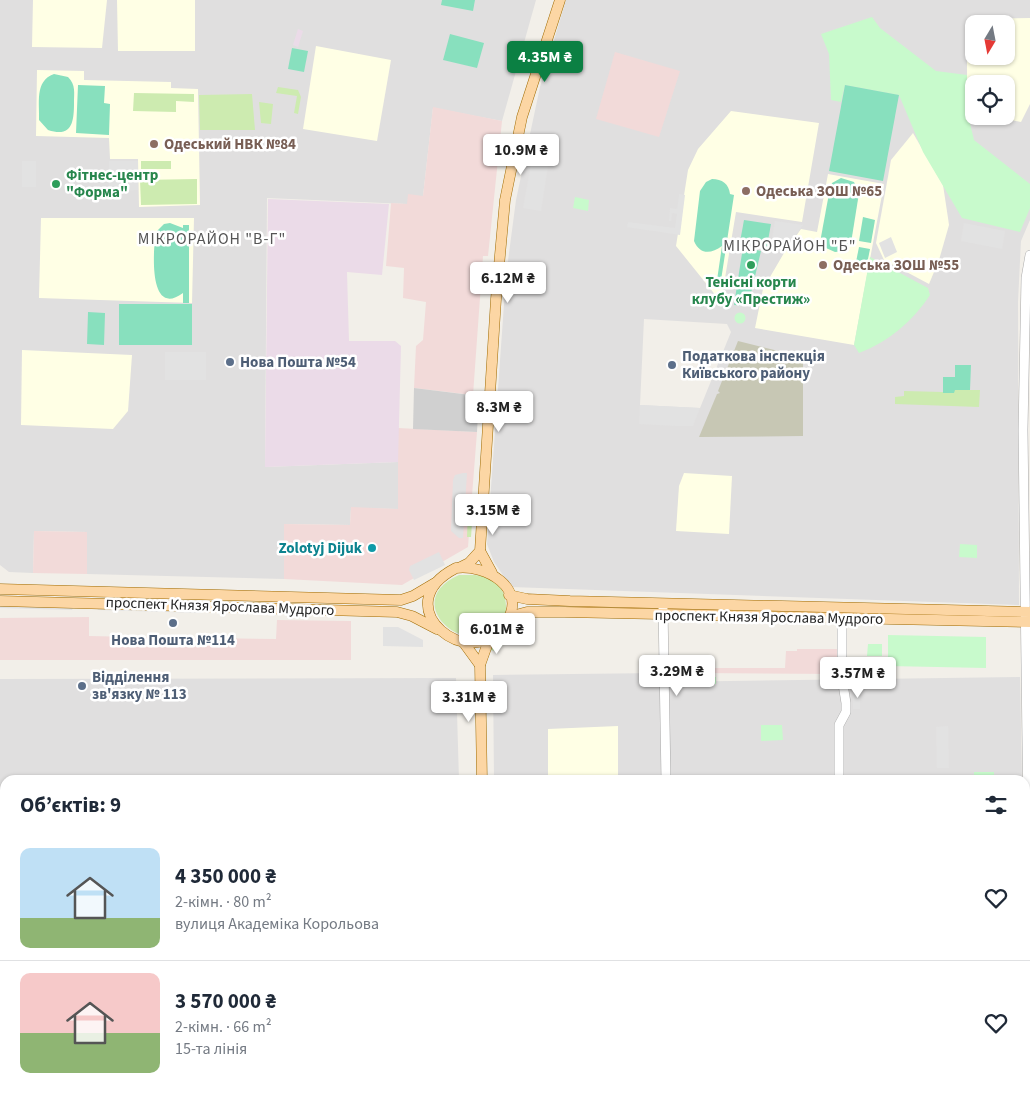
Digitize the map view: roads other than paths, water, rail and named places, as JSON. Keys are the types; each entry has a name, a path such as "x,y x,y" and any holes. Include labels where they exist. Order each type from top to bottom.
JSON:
{"main road":[{"path":"464,643 482,641 490,637 501,630 509,617 509,594 502,582 492,573 480,551 496,299 505,200 522,117 560,0"},
{"path":"480,551 469,563 442,575 435,582 427,604 428,614 437,629 464,643 480,665"},
{"path":"461,568 492,573"},
{"name":"проспект Князя Ярослава Мудрого","path":"0,589 401,600 413,596 435,582"},
{"name":"проспект Князя Ярослава Мудрого","path":"509,594 527,599 663,603 842,612 1028,617"},
{"name":"проспект Князя Ярослава Мудрого","path":"0,601 398,612 437,629"},
{"name":"проспект Князя Ярослава Мудрого","path":"509,617 527,612 663,614 842,612"},
{"path":"482,775 480,665 490,637"}],"street":[{"path":"1029,775 1028,617 1023,430 1026,278 1030,255"},
{"path":"663,603 666,775"},
{"path":"839,775 839,725 846,712 842,678 842,612"}],"place":[{"name":"Одеський НВК №84","path":"154,144"},
{"name":"Фітнес-центр \"Форма\"","path":"56,184"},
{"name":"Одеська ЗОШ №65","path":"746,191"},
{"name":"Тенісні корти клубу «Престиж»","path":"751,265"},
{"name":"Одеська ЗОШ №55","path":"823,265"},
{"name":"Нова Пошта №54","path":"230,362"},
{"name":"Податкова інспекція Київського району","path":"672,365"},
{"name":"Zolotyj Dijuk","path":"372,548"},
{"name":"Нова Пошта №114","path":"173,623"},
{"name":"Відділення зв'язку № 113","path":"82,686"}],"district":[{"name":"МІКРОРАЙОН \"В-Г\"","path":"212,238"},
{"name":"МІКРОРАЙОН \"Б\"","path":"790,245"}]}
